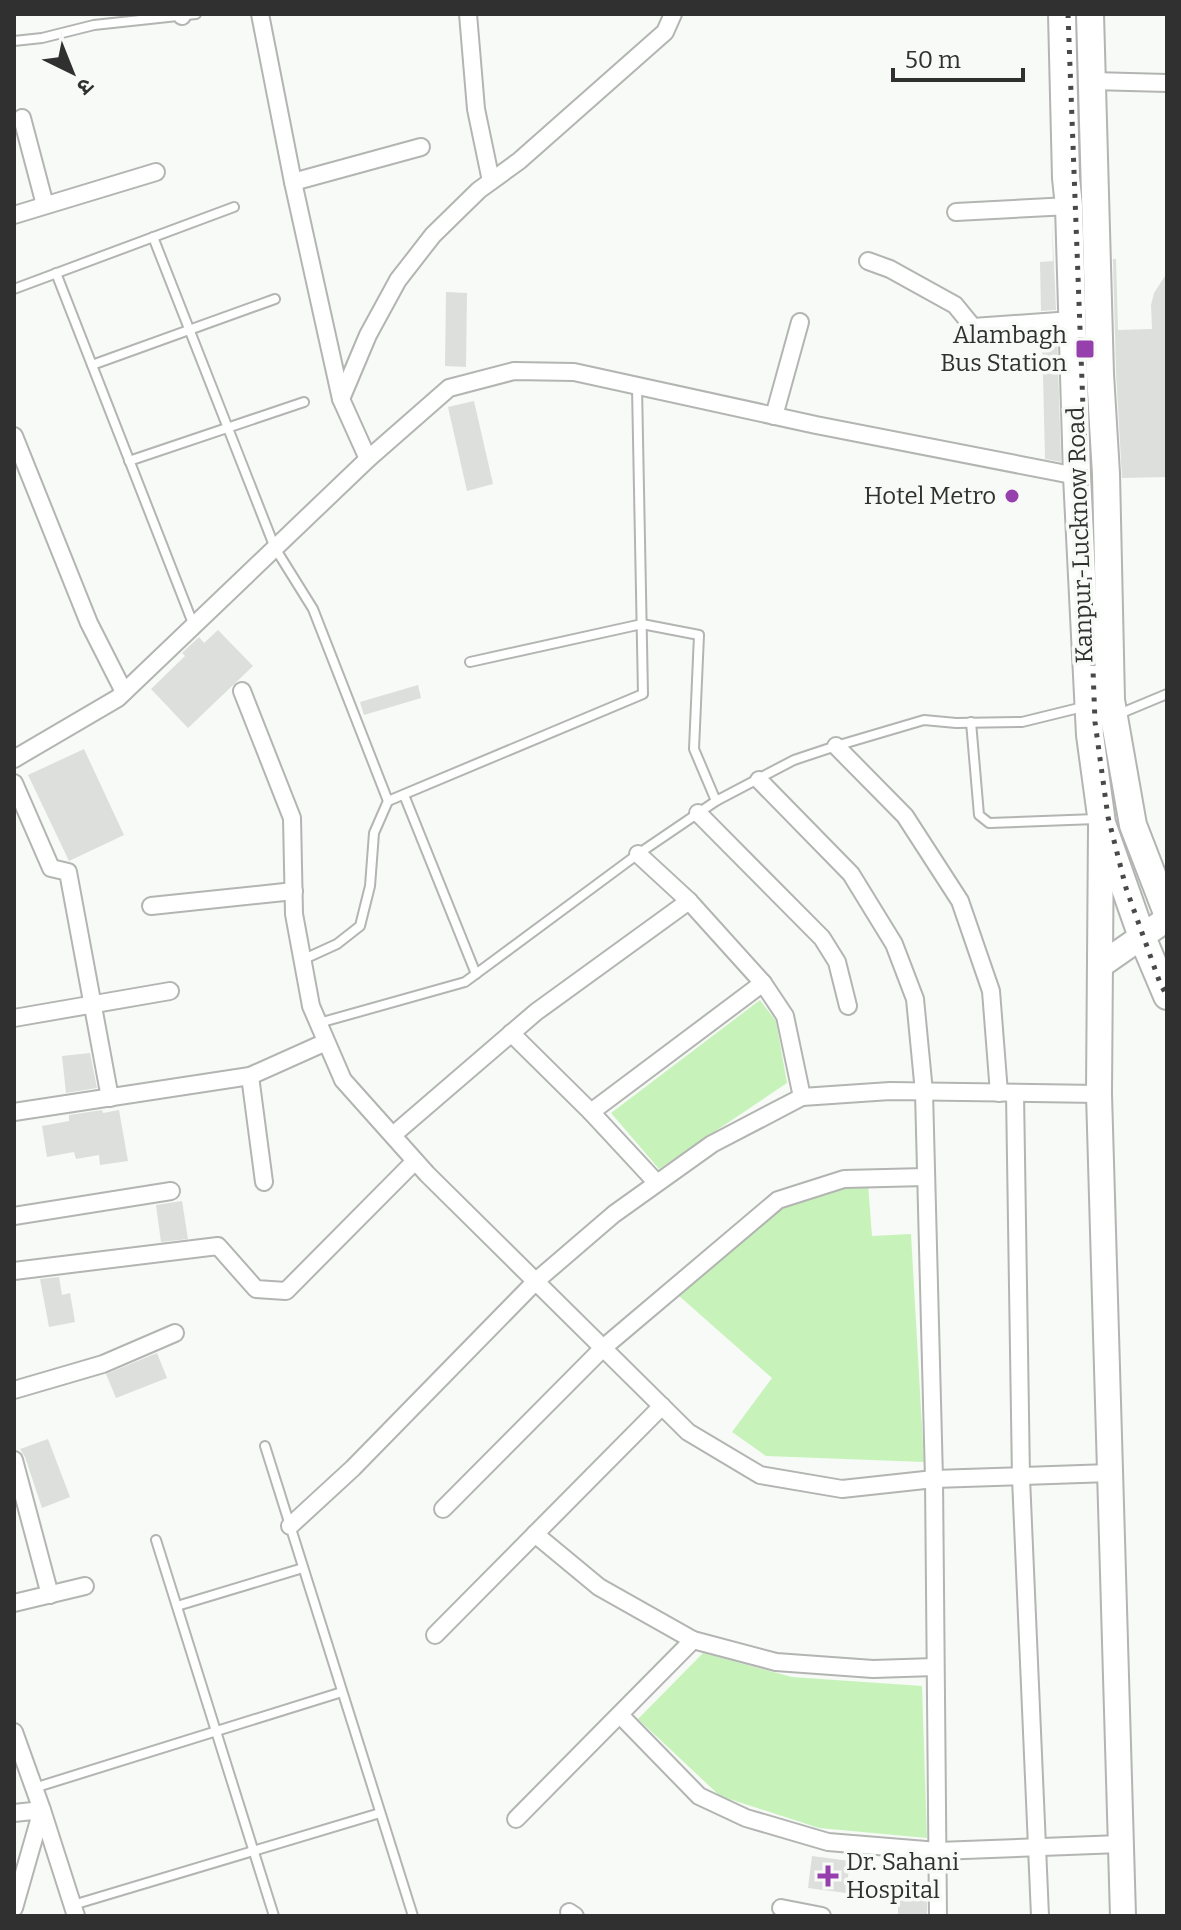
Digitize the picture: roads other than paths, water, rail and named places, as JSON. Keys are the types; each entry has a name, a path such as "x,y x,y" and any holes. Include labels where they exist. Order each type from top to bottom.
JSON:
{"main road":[{"name":"Kanpur-Lucknow Road","path":"1062,14 1087,706 1101,821 1142,937 1167,996"},
{"name":"Kanpur-Lucknow Road","path":"1090,14 1111,700 1133,825 1167,916"},
{"path":"1101,821 1099,1094 1123,1916"},
{"path":"1101,965 1167,916"}],"street":[{"path":"260,14 341,399 368,459"},
{"path":"468,14 476,109 491,181"},
{"path":"341,399 368,335 398,280 433,235 479,190 519,161 665,32 673,14"},
{"path":"1092,81 1167,83"},
{"path":"22,118 45,205"},
{"path":"293,182 421,147"},
{"path":"14,215 156,172"},
{"path":"956,212 1069,206"},
{"path":"868,261 890,269 955,305 973,327 1072,320"},
{"path":"774,416 800,322"},
{"path":"14,759 118,698 368,459 449,388 501,374 514,371 574,372 774,416 1077,476"},
{"path":"14,436 89,623 124,692"},
{"path":"242,691 292,818 294,914 302,960 311,1006 343,1080 415,1161 688,1432 760,1475 842,1489 934,1479 1110,1473"},
{"path":"836,746 905,816 960,901 991,991 1007,1093 1040,1916"},
{"path":"759,780 851,874 894,944 915,999 924,1092 934,1479 938,1916"},
{"path":"14,783 51,868 68,872 110,1098"},
{"path":"698,813 822,938 837,962 848,1006"},
{"path":"638,854 689,901 763,983 785,1016 802,1097"},
{"path":"151,906 294,891"},
{"path":"393,1135 536,1012 689,901"},
{"path":"591,1112 763,983"},
{"path":"14,1018 170,991"},
{"path":"511,1033 656,1182"},
{"path":"14,1112 250,1076 326,1042"},
{"path":"250,1076 264,1182"},
{"path":"290,1526 353,1468 536,1281 614,1214 712,1144 802,1097 890,1091 1099,1094"},
{"path":"14,1271 218,1246 256,1289 286,1291 415,1161"},
{"path":"443,1509 603,1348 778,1200 844,1179 926,1177"},
{"path":"14,1216 171,1191"},
{"path":"14,1390 103,1364 175,1333"},
{"path":"435,1635 662,1406"},
{"path":"14,1460 50,1595"},
{"path":"535,1534 599,1587 693,1640 776,1662 873,1669 935,1667"},
{"path":"14,1603 85,1586"},
{"path":"516,1819 693,1640"},
{"path":"620,1715 699,1796 746,1818 828,1842 938,1851 1120,1844"},
{"path":"14,1732 74,1910"},
{"path":"14,1813 42,1810"},
{"path":"14,1908 42,1810"},
{"path":"781,1908 822,1916"}],"lane":[{"path":"14,41 42,38 94,25 186,15"},
{"path":"14,289 234,207"},
{"path":"153,237 275,548 313,609 388,801 374,833 370,886 360,926 337,944 302,960"},
{"path":"56,273 194,626"},
{"path":"92,365 275,299"},
{"path":"388,801 643,694 637,386"},
{"path":"129,461 304,402"},
{"path":"470,662 642,624 699,635 694,749 716,801"},
{"path":"1114,716 1167,694"},
{"path":"318,1023 465,982 698,813 794,760 924,720 1022,722 1087,706"},
{"path":"971,722 979,815 989,823 1101,821"},
{"path":"404,795 476,974"},
{"path":"265,1446 413,1916"},
{"path":"156,1540 274,1916"},
{"path":"177,1606 303,1568"},
{"path":"34,1788 342,1692"},
{"path":"74,1910 380,1813"}],"railway":[{"path":"1068,14 1095,722 1108,817 1126,888 1167,996"}],"place":[{"name":"Alambagh Bus Station","path":"1085,349"},
{"name":"Hotel Metro","path":"1012,496"},
{"name":"Dr. Sahani Hospital","path":"828,1876"}]}
